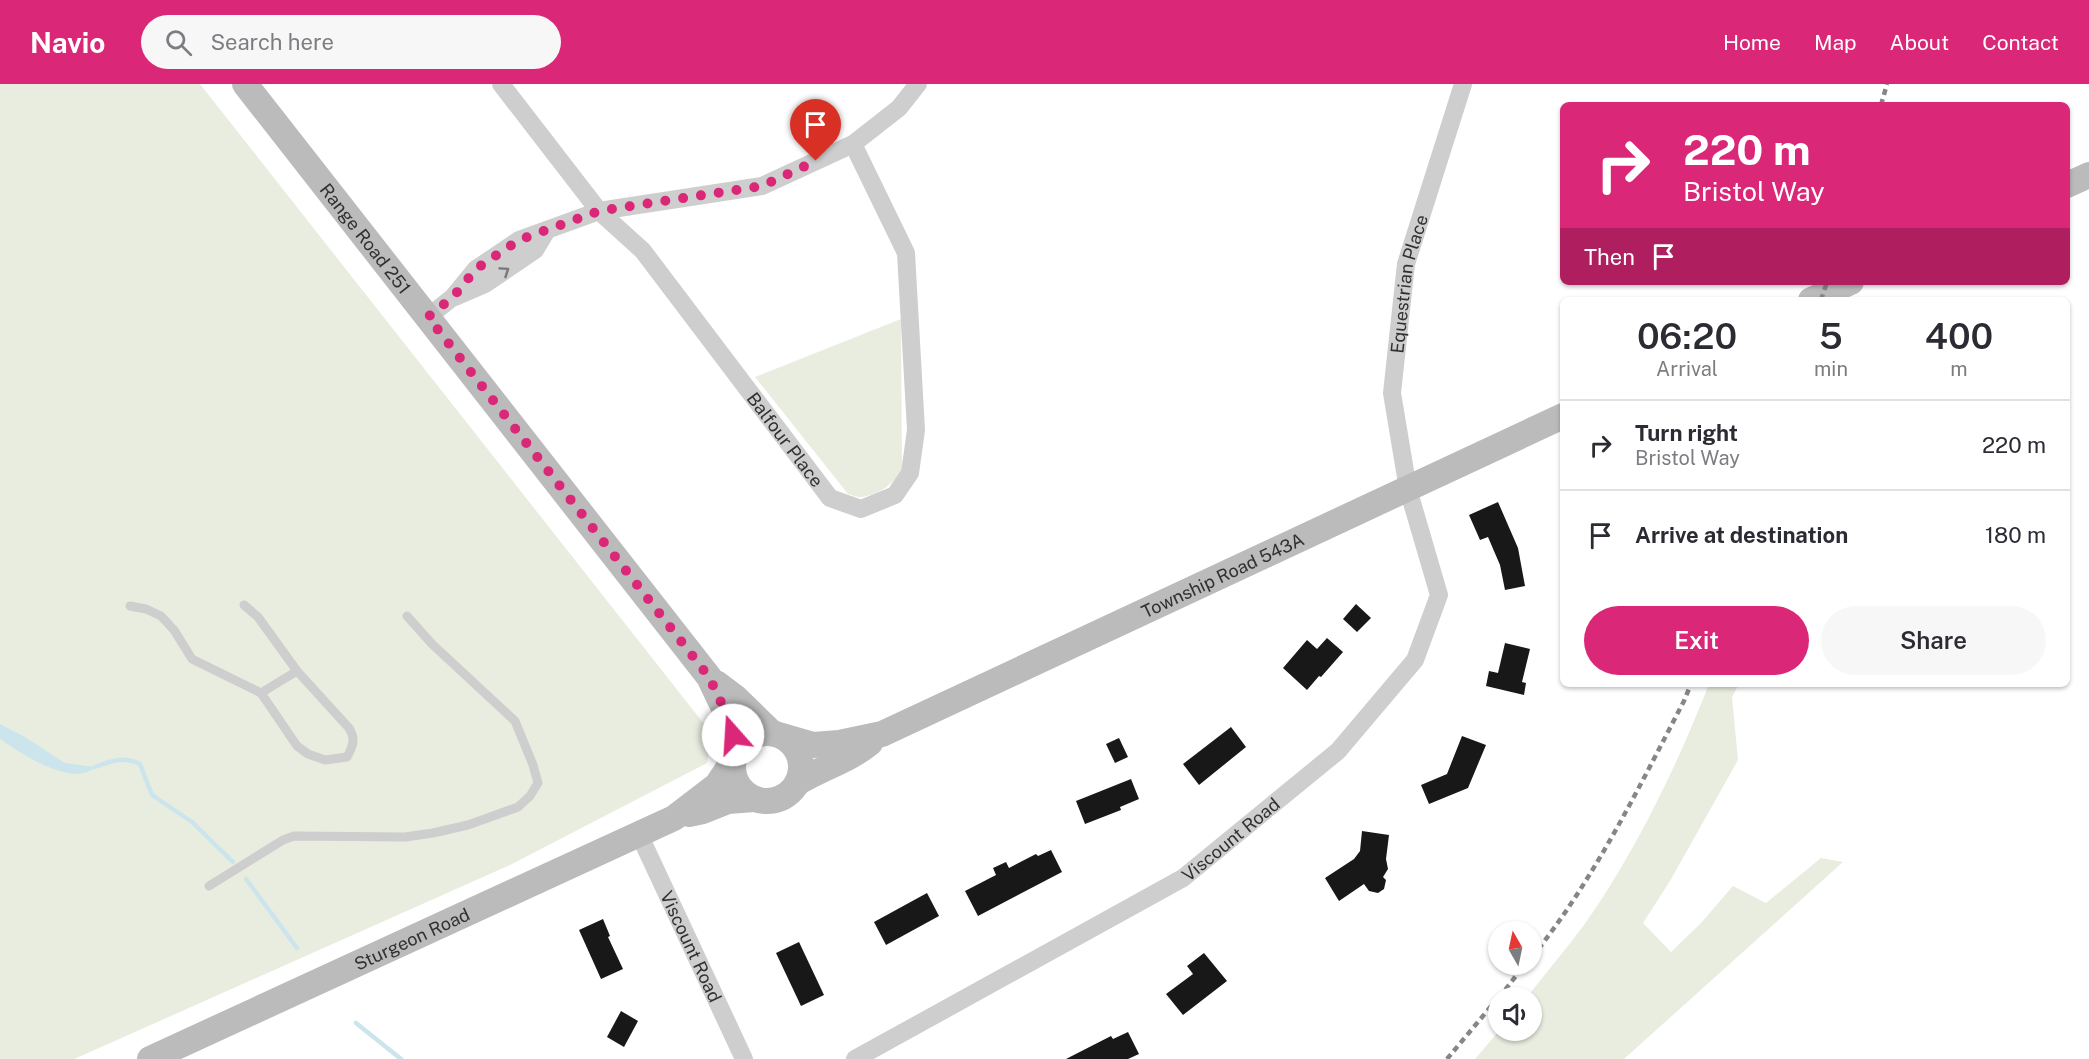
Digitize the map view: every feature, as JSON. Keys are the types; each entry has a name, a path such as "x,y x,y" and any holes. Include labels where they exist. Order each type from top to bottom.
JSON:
{"main road":[{"name":"Range Road 251","path":"244,84 709,677 729,719 735,756"},
{"path":"2070,184 2089,175"},
{"path":"1818,297 1844,285"},
{"name":"Township Road 543A","path":"797,783 853,756 882,734 1560,418"},
{"name":"Range Road 251","path":"709,677 777,735"},
{"path":"761,733 777,735 791,743 797,752 801,762 801,772 797,783 783,797 764,801 754,799 737,783 733,772 735,756 743,742 752,736 761,733"},
{"name":"Township Road 543A","path":"777,735 813,745 839,743 882,734"},
{"name":"Sturgeon Road","path":"674,818 717,785 735,756"},
{"name":"Sturgeon Road","path":"150,1059 674,818 704,811 728,801 754,799"}],"street":[{"name":"Balfour Place","path":"501,84 599,211 643,251 830,498 861,509 895,495 910,472 916,430 906,253 853,144"},
{"path":"428,317 453,297 485,284 535,250 547,230 599,211 762,186 853,144 899,108 918,84"},
{"name":"Equestrian Place","path":"1408,489 1392,393 1406,264 1463,84"},
{"name":"Viscount Road","path":"855,1059 1183,878 1338,751 1415,660 1439,595 1408,489"},
{"name":"Viscount Road","path":"639,834 744,1059"}],"lane":[{"path":"130,606 146,609 161,616 174,630 192,659 261,693 302,750 325,760 347,757 353,746 353,734 297,671 258,617 244,605"},
{"path":"209,886 283,840 294,836 405,837 433,833 496,816 518,807 531,796 538,783 533,765 514,721 432,644 407,616"},
{"path":"261,693 297,671"}],"shaded area":[{"path":"0,84 200,84 712,734 707,763 510,865 74,1059 0,1059"},
{"path":"901,319 902,470 880,491 868,496 857,497 848,494 755,377"},
{"path":"1708,687 1737,687 1732,697 1738,760 1670,881 1643,923 1671,952 1701,923 1733,886 1766,903 1821,858 1843,862 1624,1059 1475,1059 1490,1041 1542,1041 1542,987 1535,987 1603,897 1638,839 1669,777"}],"water":[{"path":"0,724 65,763 95,767 86,773 74,774 61,772 33,760 0,739"}],"building":[{"path":"1498,502 1518,548 1525,586 1505,590 1500,565 1488,537 1480,540 1469,515"},
{"path":"1356,604 1371,618 1357,632 1343,619"},
{"path":"1327,638 1343,652 1307,690 1283,668 1307,640 1317,649"},
{"path":"1505,643 1530,649 1522,682 1526,683 1524,695 1486,686 1489,671 1498,673"},
{"path":"1231,727 1246,747 1199,785 1183,764"},
{"path":"1462,736 1486,745 1468,788 1429,804 1421,785 1447,774"},
{"path":"1119,738 1128,757 1115,763 1106,744"},
{"path":"1131,779 1139,799 1120,807 1121,810 1085,824 1076,801"},
{"path":"1362,831 1389,835 1386,859 1388,869 1383,877 1386,880 1384,889 1378,893 1369,891 1364,884 1339,901 1325,878 1354,859 1360,851"},
{"path":"1051,850 1062,872 978,916 965,891 996,875 993,868 1006,862 1009,868 1036,854 1038,856"},
{"path":"927,893 939,916 886,945 874,922"},
{"path":"603,919 610,936 608,937 623,969 601,979 579,930"},
{"path":"799,942 824,995 801,1006 776,953"},
{"path":"1204,953 1227,981 1183,1015 1166,994 1193,974 1187,966"},
{"path":"621,1011 638,1021 624,1047 607,1037"},
{"path":"1128,1032 1139,1054 1128,1059 1066,1059 1111,1036 1113,1039"}],"waterway":[{"path":"95,767 123,760 140,764 152,795 192,822 233,862"},
{"path":"246,879 297,948"},
{"path":"356,1023 401,1059"}],"railway":[{"path":"1882,102 1887,84"},
{"path":"1822,297 1826,285"},
{"path":"1542,944 1575,897 1614,833 1690,687"},
{"path":"1507,987 1517,975"},
{"path":"1447,1059 1488,1010"}],"route":[{"path":"733,735 729,719 709,677 428,317 453,297 476,269 519,240 599,211 762,186 816,161"}]}
